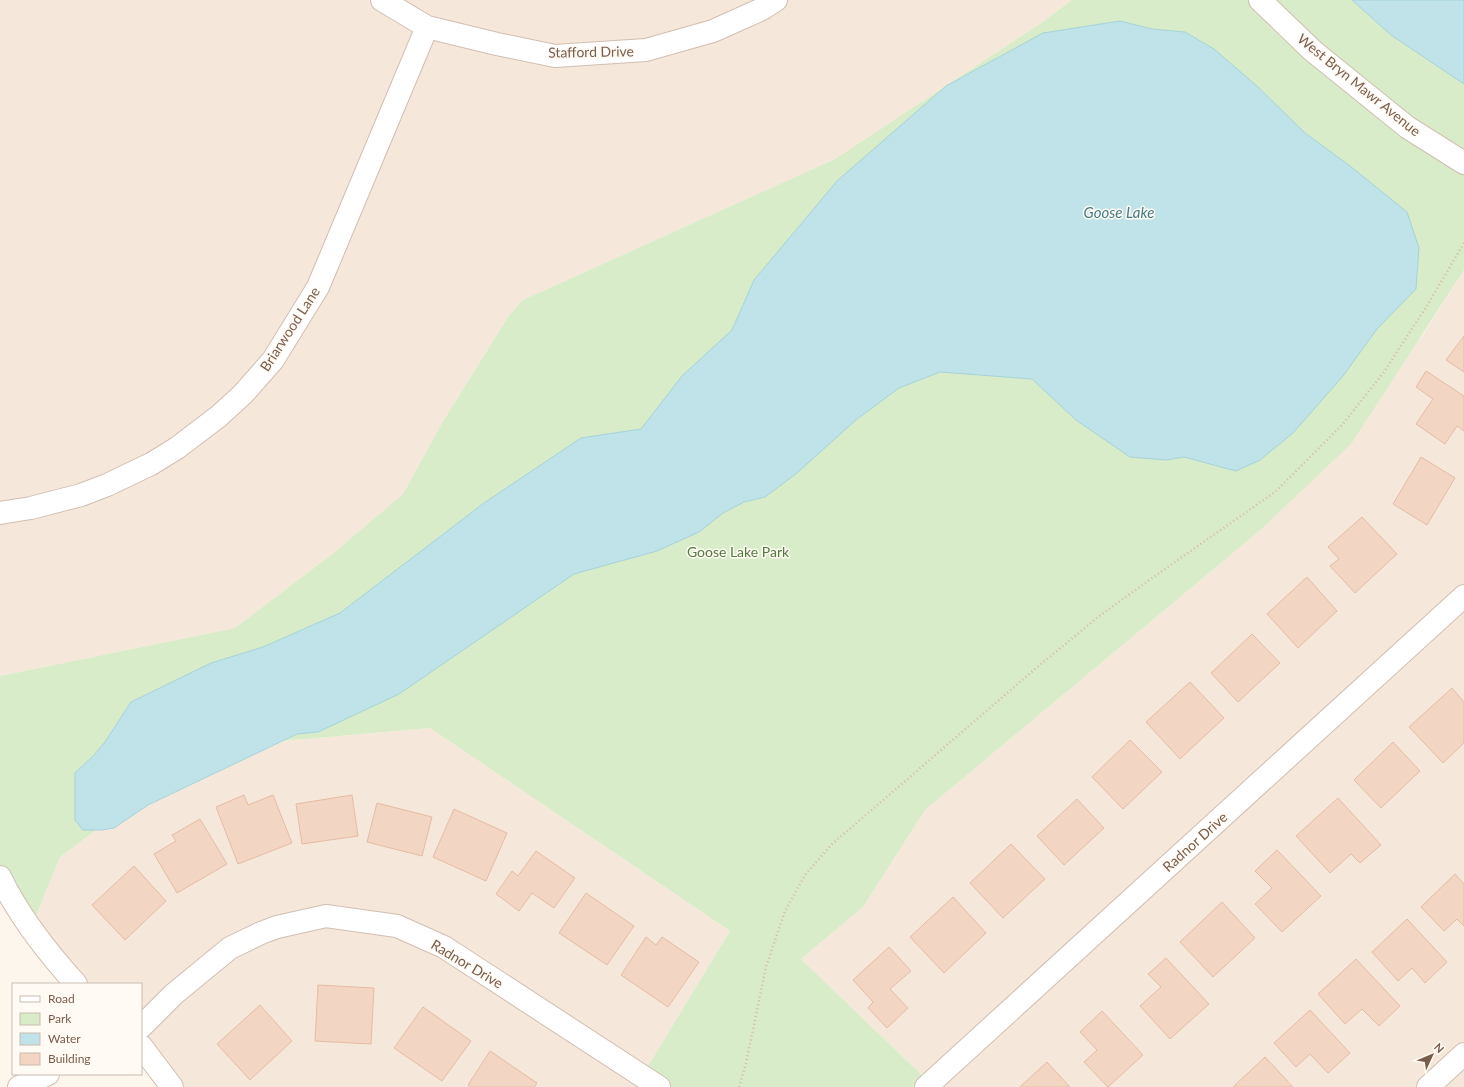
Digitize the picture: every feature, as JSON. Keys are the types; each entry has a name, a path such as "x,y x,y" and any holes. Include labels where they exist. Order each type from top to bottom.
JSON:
{"street":[{"name":"Stafford Drive","path":"382,0 427,27 555,56 646,50 713,31 762,9 776,0"},
{"name":"West Bryn Mawr Avenue","path":"1260,0 1313,51 1330,65 1408,127 1464,163"},
{"name":"Briarwood Lane","path":"0,513 31,508 81,495 107,485 151,464 177,448 219,416 243,394 273,360 318,287 427,27"},
{"name":"Radnor Drive","path":"926,1087 1464,596"},
{"path":"0,877 37,937 75,983"},
{"name":"Radnor Drive","path":"142,1026 174,994 230,948 277,927 326,916 397,926 444,947 659,1087"},
{"path":"142,1047 172,1087"},
{"path":"1428,1087 1464,1054"},
{"path":"19,1087 46,1075"}],"path":[{"path":"739,1087 746,1063 766,967 785,911 805,875 831,845 1035,669 1098,618 1275,492 1342,425 1384,372 1428,304 1464,243"}],"shaded area":[{"path":"0,0 1072,0 1041,23 835,159 523,300 508,317 442,423 403,494 331,555 235,628 0,676"},
{"path":"1464,270 1464,1087 926,1087 930,1083 801,959 863,907 925,810 1258,532 1422,336"},
{"path":"430,728 730,931 642,1076 659,1087 172,1087 142,1047 142,983 75,983 31,928 60,857 166,778 248,744"}],"green space":[{"name":"Goose Lake Park","path":"1072,0 1464,0 1464,270 1351,444 1258,532 925,810 863,907 801,959 930,1083 926,1087 659,1087 642,1076 730,931 430,728 248,744 166,778 60,857 31,928 0,877 0,676 235,628 331,555 403,494 442,423 508,317 523,300 835,159 1041,23"}],"water":[{"path":"1352,0 1464,0 1464,84 1391,35"},
{"name":"Goose Lake","path":"1120,21 1152,29 1185,32 1214,49 1258,87 1305,133 1350,166 1407,212 1419,248 1416,289 1377,329 1343,376 1293,433 1260,460 1236,471 1184,457 1166,460 1130,457 1076,420 1032,379 940,372 899,388 857,419 797,473 765,497 744,502 723,513 699,532 657,551 574,574 399,694 318,732 297,734 148,805 114,828 102,830 83,830 75,820 75,773 105,742 131,702 211,663 263,647 340,613 484,503 581,438 641,429 682,376 732,330 754,280 837,181 946,86 1043,33"}],"building":[{"path":"1464,336 1464,372 1446,360"},
{"path":"1426,371 1464,396 1464,431 1457,426 1445,444 1416,424 1433,399 1416,387"},
{"path":"1421,457 1455,478 1427,525 1393,504"},
{"path":"1362,517 1397,554 1355,593 1330,566 1339,559 1328,547"},
{"path":"1307,577 1337,611 1298,648 1267,614"},
{"path":"1252,634 1280,663 1238,702 1211,673"},
{"path":"1190,682 1224,718 1180,759 1146,722"},
{"path":"1452,688 1464,702 1464,743 1443,763 1409,727"},
{"path":"1130,740 1162,772 1123,809 1092,777"},
{"path":"1393,742 1420,771 1381,808 1354,780"},
{"path":"244,795 248,805 273,795 292,843 238,864 216,807"},
{"path":"352,795 358,836 302,844 296,804"},
{"path":"1338,798 1381,845 1360,863 1351,854 1330,873 1296,836"},
{"path":"1077,799 1104,828 1064,865 1037,836"},
{"path":"377,803 432,817 422,856 367,842"},
{"path":"454,809 507,833 486,881 433,857"},
{"path":"200,819 227,864 177,893 154,854 176,841 172,835"},
{"path":"1011,844 1045,879 1003,918 970,883"},
{"path":"1277,850 1321,896 1282,932 1255,904 1272,888 1255,871"},
{"path":"536,851 575,878 554,908 532,893 519,911 496,894 512,871 518,876"},
{"path":"134,866 166,901 125,940 92,905"},
{"path":"1455,874 1464,884 1464,926 1457,919 1444,931 1421,907"},
{"path":"586,893 634,926 607,965 559,933"},
{"path":"953,897 986,933 944,973 910,937"},
{"path":"1222,902 1255,938 1213,977 1180,942"},
{"path":"1407,919 1447,962 1425,983 1412,968 1398,981 1372,952"},
{"path":"646,937 656,945 662,937 699,962 668,1007 621,975"},
{"path":"889,947 911,971 890,989 908,1008 887,1028 868,1008 873,1002 853,980"},
{"path":"1166,958 1209,1004 1170,1039 1140,1006 1161,987 1148,974"},
{"path":"1356,959 1400,1006 1379,1026 1362,1009 1345,1024 1318,994"},
{"path":"318,985 374,988 371,1044 315,1041"},
{"path":"260,1005 292,1041 250,1080 217,1044"},
{"path":"423,1007 471,1041 442,1081 394,1048"},
{"path":"1310,1010 1350,1053 1328,1073 1310,1054 1296,1067 1274,1043"},
{"path":"1102,1011 1143,1055 1108,1087 1084,1062 1097,1050 1080,1032"},
{"path":"490,1051 537,1083 534,1087 471,1087 468,1085"},
{"path":"1265,1057 1293,1087 1233,1087"},
{"path":"1047,1062 1070,1087 1020,1087"}]}
